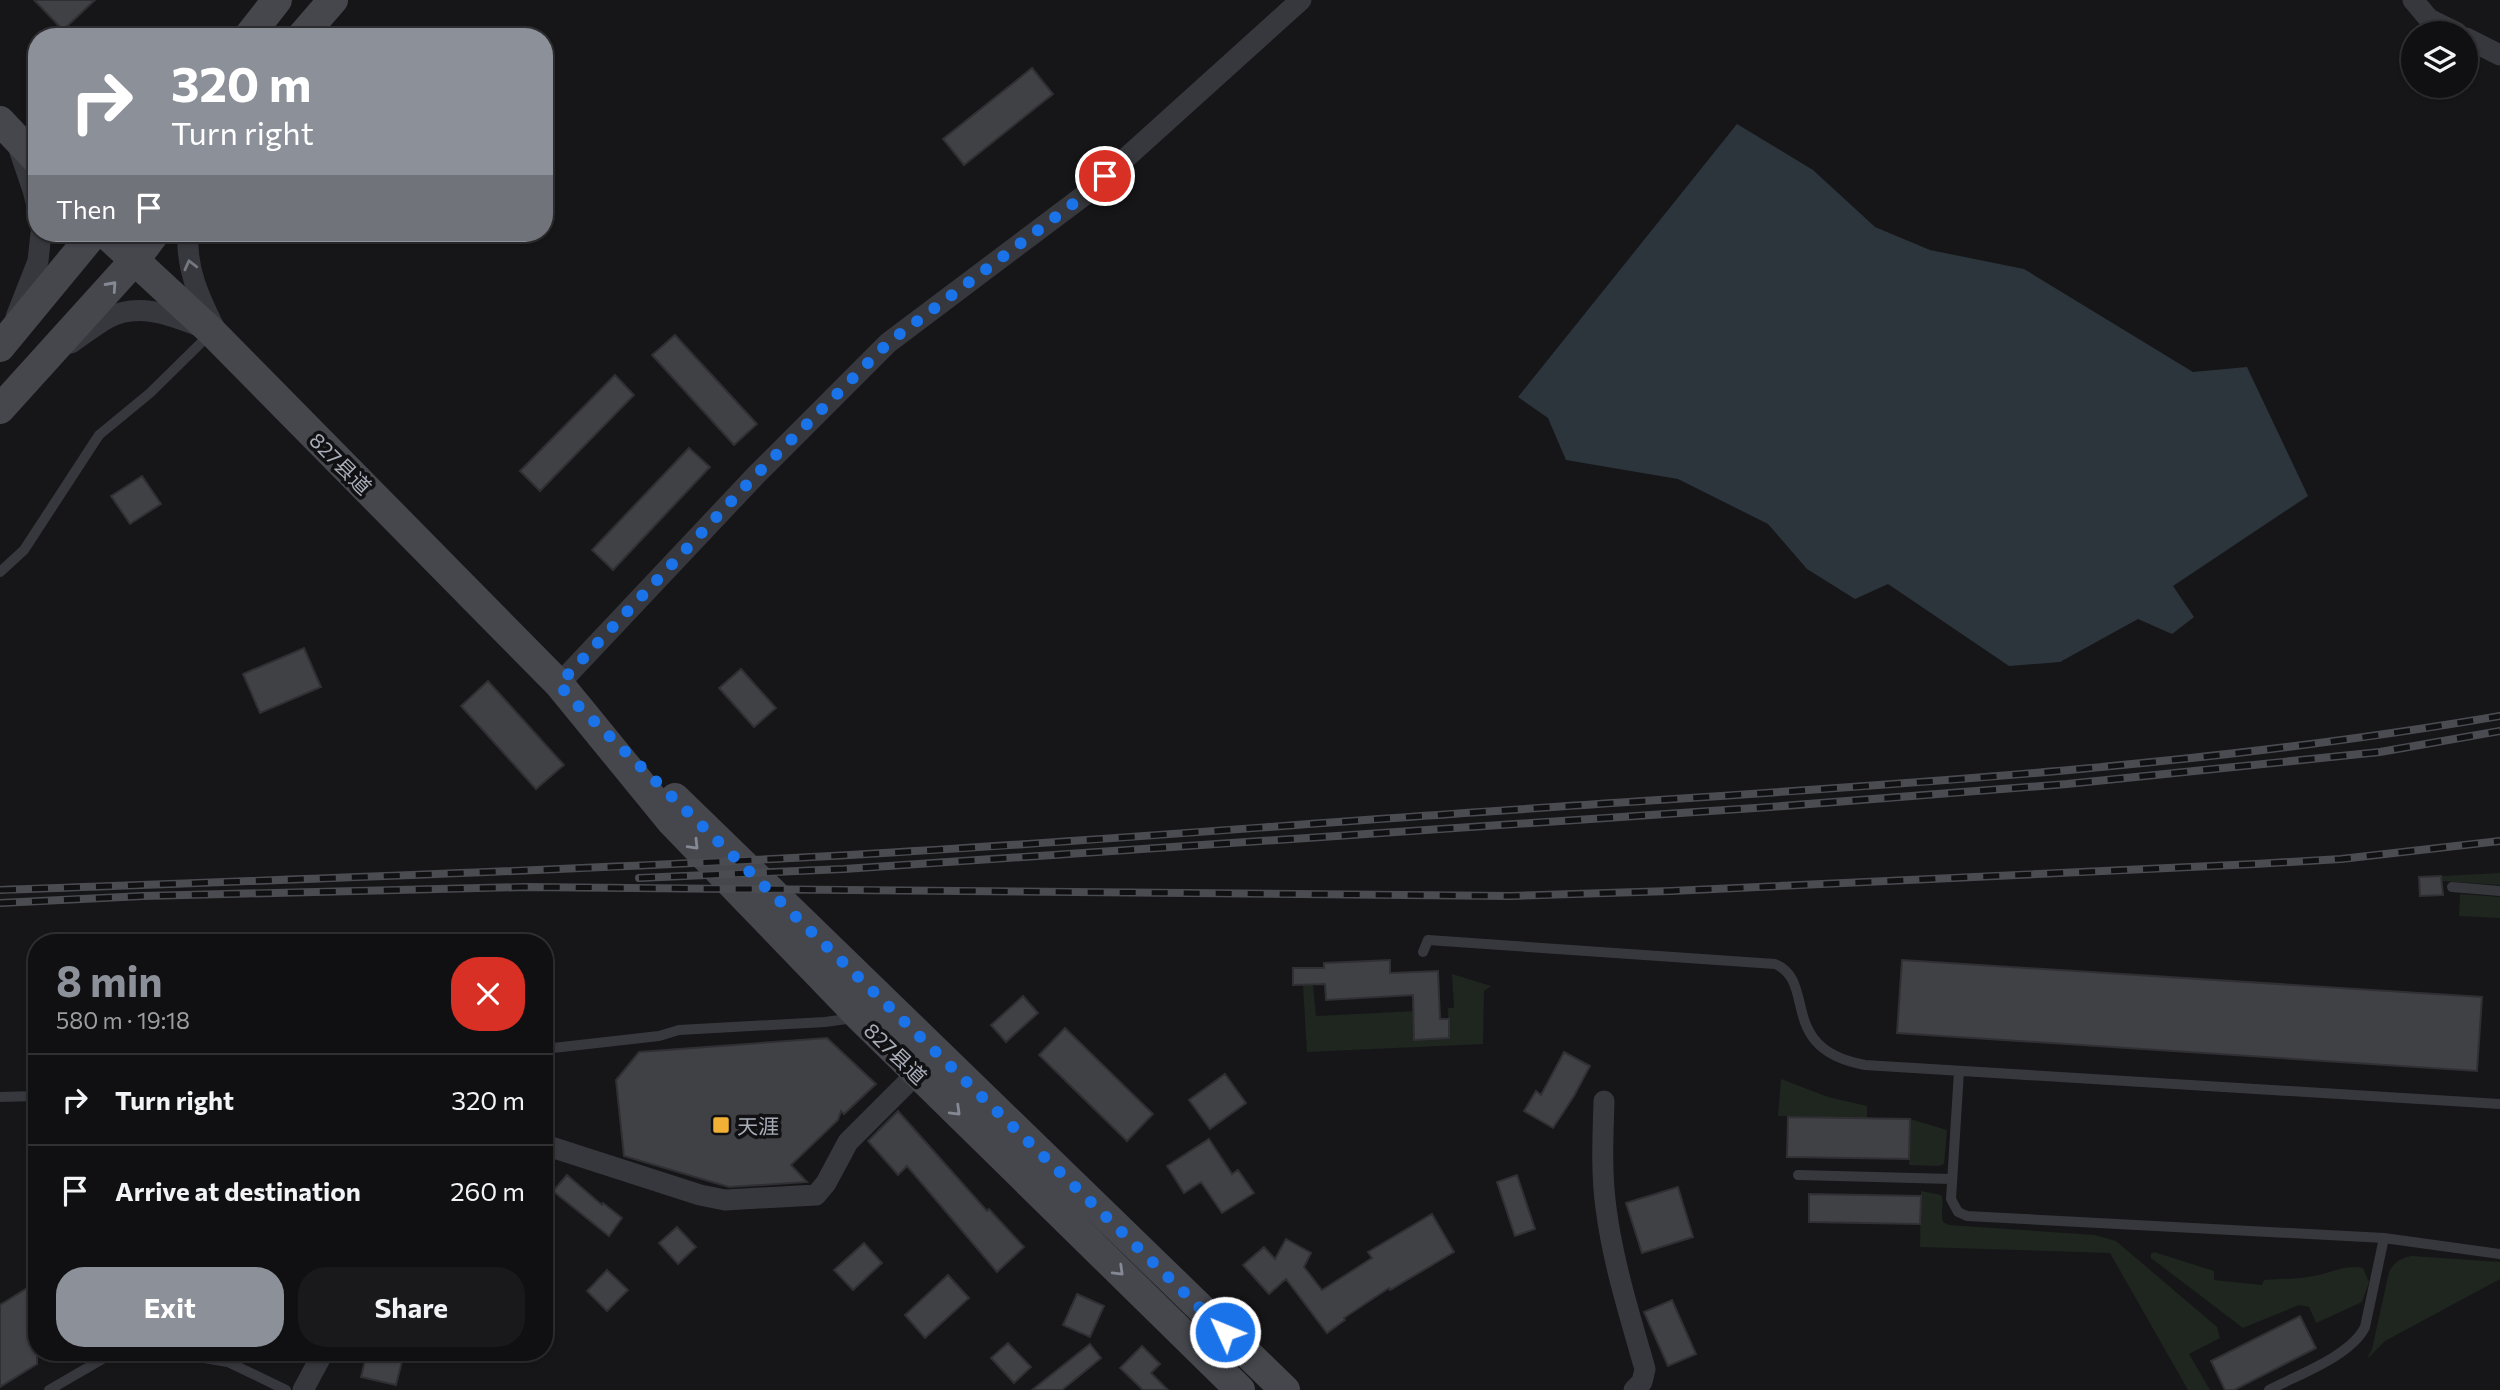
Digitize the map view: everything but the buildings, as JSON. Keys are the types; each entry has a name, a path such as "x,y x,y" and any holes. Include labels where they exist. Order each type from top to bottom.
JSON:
{"main road":[{"path":"255,28 277,0"},
{"path":"309,28 332,0"},
{"path":"13,128 28,148"},
{"path":"5,341 87,242"},
{"name":"827县道","path":"114,242 216,336 565,691 1285,1390"},
{"path":"0,409 148,242"},
{"name":"827县道","path":"565,691 671,821 860,1017 1240,1390"}],"street":[{"path":"565,691 756,475 888,343 1086,194 1301,0"},
{"path":"2413,0 2434,21"},
{"path":"2478,43 2500,55"},
{"path":"13,128 28,174"},
{"path":"5,341 38,261 40,242"},
{"path":"188,242 187,256 199,298 216,336"},
{"path":"41,364 109,317 135,310 167,313 216,336"},
{"path":"553,1148 700,1195 725,1200 816,1195 826,1183 848,1142 917,1073"},
{"path":"1604,1101 1606,1207 1619,1277 1645,1369 1642,1382 1634,1390"},
{"path":"303,1390 319,1361"}],"lane":[{"path":"0,572 24,551 99,435 216,336"},
{"path":"2452,887 2500,891"},
{"path":"1423,952 1428,940 1775,964 1784,967 1792,976 1802,1016 1810,1034 1823,1051 1843,1061 1865,1065 2500,1104"},
{"path":"553,1048 659,1037 679,1030 825,1022 860,1017"},
{"path":"1959,1071 1951,1199 1958,1212 1967,1216 2385,1238 2500,1254"},
{"path":"0,1097 28,1096"},
{"path":"1798,1175 1952,1179"},
{"path":"2269,1390 2346,1349 2360,1336 2365,1327 2385,1238"},
{"path":"49,1390 99,1361"},
{"path":"223,1361 286,1390"}],"shaded area":[{"path":"1737,124 1813,170 1875,227 1930,250 2024,269 2193,372 2247,367 2308,496 2173,586 2194,617 2172,634 2138,619 2060,662 2009,666 1888,584 1855,599 1807,569 1768,524 1678,479 1566,460 1548,418 1518,397"},
{"path":"2500,873 2500,885 2441,881 2441,876"},
{"path":"2460,894 2500,897 2500,918 2459,916"},
{"path":"1452,974 1491,986 1484,991 1483,1044 1307,1052 1303,985 1313,985 1316,1016 1437,1010 1415,1040 1449,1038 1448,1008 1454,1008"},
{"path":"1781,1079 1828,1097 1867,1106 1867,1118 1778,1116"},
{"path":"1910,1119 1947,1130 1944,1164 1909,1165"},
{"path":"1921,1191 1941,1195 1943,1222 1949,1225 2095,1235 2116,1241 2217,1327 2220,1338 2189,1354 2210,1390 2188,1390 2110,1253 1920,1247"},
{"path":"2154,1252 2214,1271 2214,1280 2262,1285 2264,1280 2308,1277 2356,1267 2363,1268 2369,1282 2362,1302 2316,1323 2309,1307 2299,1305 2243,1328 2151,1258"},
{"path":"2412,1256 2500,1262 2500,1279 2385,1341 2367,1359 2372,1349 2389,1272 2398,1261"}],"railway":[{"path":"0,890 519,871 831,856 1882,785 2254,751 2500,716"},
{"path":"639,878 844,869 1770,807 2067,784 2380,752 2500,731"},
{"path":"0,903 143,896 525,887 1511,896 2255,864 2341,859 2500,841"}],"place":[{"name":"天涯","path":"721,1125"}],"route":[{"path":"1105,176 1086,194 888,343 756,475 559,684 571,699 1225,1332"}]}
